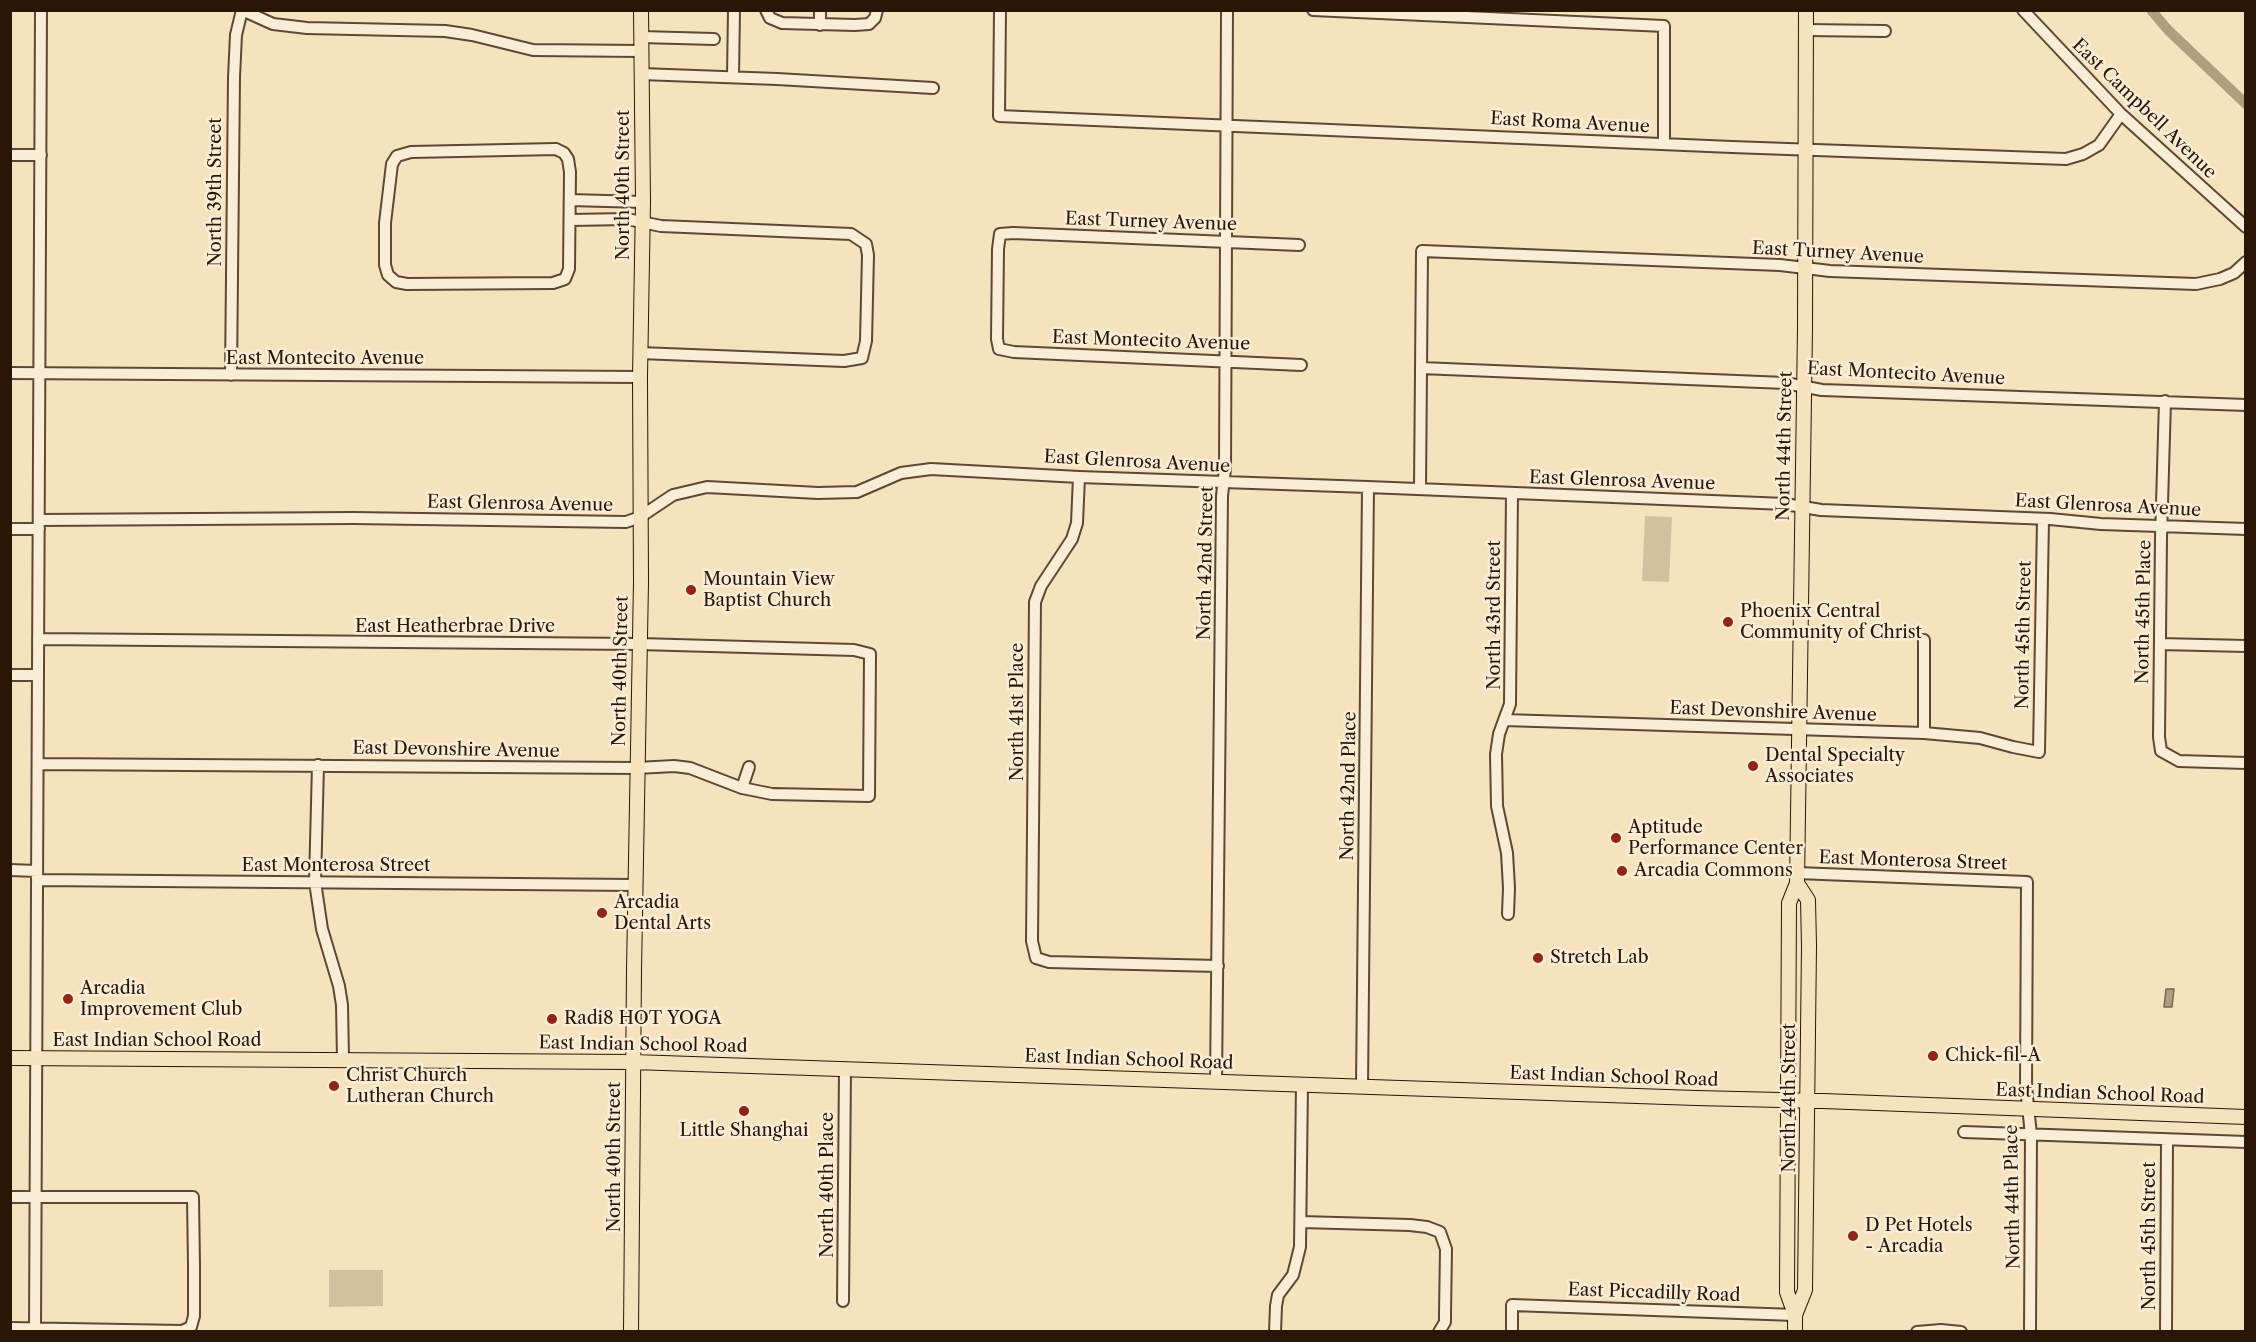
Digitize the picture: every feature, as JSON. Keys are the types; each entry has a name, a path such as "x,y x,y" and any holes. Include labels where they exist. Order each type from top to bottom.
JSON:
{"main road":[{"name":"North 40th Street","path":"631,1332 643,202 641,10"},
{"name":"North 44th Street","path":"1795,1332 1795,1315 1787,1292 1789,903 1797,878 1804,386 1806,10"},
{"name":"North 44th Street","path":"1795,1315 1805,1290 1808,1100 1808,900 1797,878"},
{"name":"East Indian School Road","path":"10,1058 633,1062 1808,1100 2246,1117"}],"street":[{"path":"35,1330 41,10"},
{"path":"242,10 273,24 307,28 445,31 533,50 641,51"},
{"name":"North 39th Street","path":"231,375 234,77 236,35 242,10"},
{"path":"733,77 734,10"},
{"path":"766,10 775,22 820,25 869,24 875,18 877,10"},
{"path":"820,10 820,25"},
{"name":"East Roma Avenue","path":"1000,10 999,116 2066,159 2083,154 2099,145 2121,114"},
{"name":"North 42nd Street","path":"1216,1081 1227,10"},
{"path":"1313,10 1664,26 1664,144"},
{"name":"East Campbell Avenue","path":"2023,10 2121,114 2246,227"},
{"path":"1806,30 1885,32"},
{"path":"641,36 714,39"},
{"path":"641,75 733,77 933,88"},
{"path":"556,149 564,153 568,159 570,220 569,269 564,279 557,283 401,284 391,279 386,270 386,223 391,176 394,160 399,155 411,152 556,149"},
{"path":"10,155 42,155"},
{"path":"570,200 643,202"},
{"path":"612,201 612,219"},
{"path":"570,220 612,219 661,226 851,234 866,244 868,255 866,341 862,358 843,361 640,353"},
{"name":"East Turney Avenue","path":"999,349 997,339 1000,234 1299,245"},
{"name":"East Turney Avenue","path":"1421,368 1422,251 1780,265 1830,271 2196,284 2220,279 2234,273 2246,262"},
{"name":"East Montecito Avenue","path":"999,349 1014,352 1301,365"},
{"path":"1420,489 1421,368"},
{"name":"East Montecito Avenue","path":"1421,368 1785,383 1822,390 2246,405"},
{"name":"East Montecito Avenue","path":"10,373 640,376"},
{"name":"North 45th Place","path":"2165,401 2160,644 2161,751 2179,761 2246,763"},
{"name":"East Glenrosa Avenue","path":"10,529 39,525 352,518 626,522 640,517 674,495 707,487 818,493 857,492 901,473 931,469 1078,477 1785,504 1832,510 2246,529"},
{"name":"North 41st Place","path":"1078,477 1077,523 1072,539 1041,586 1035,602 1032,941 1036,958 1049,962 1218,966"},
{"name":"North 42nd Place","path":"1362,1086 1368,487"},
{"name":"North 43rd Street","path":"1508,914 1507,853 1497,806 1496,754 1499,734 1510,705 1512,493"},
{"name":"North 45th Street","path":"2039,752 2043,519"},
{"name":"East Heatherbrae Drive","path":"38,639 639,644 854,650 870,654 869,796"},
{"path":"1924,640 1924,733"},
{"path":"2160,644 2246,646"},
{"path":"10,675 38,675"},
{"name":"East Devonshire Avenue","path":"1504,720 1924,733 1980,738 2039,752"},
{"name":"East Devonshire Avenue","path":"38,764 637,768 674,766 690,768 742,788 772,794 869,796"},
{"path":"318,765 315,882 322,929 339,986 342,1005 343,1059"},
{"path":"742,788 749,767"},
{"name":"East Monterosa Street","path":"10,870 37,876 315,882 635,885"},
{"name":"East Monterosa Street","path":"1797,878 2027,882"},
{"name":"North 44th Place","path":"2027,882 2026,1087 2031,1135 2030,1332"},
{"name":"North 40th Place","path":"843,1301 845,1070"},
{"path":"1275,1332 1278,1295 1293,1275 1299,1259 1302,1084"},
{"path":"1964,1132 2246,1142"},
{"name":"North 45th Street","path":"2166,1332 2167,1140"},
{"path":"10,1197 194,1197 194,1316 191,1327 182,1331 10,1328"},
{"path":"1301,1222 1410,1225 1427,1227 1440,1232 1446,1249 1446,1314 1440,1331"},
{"name":"East Piccadilly Road","path":"1512,1332 1512,1305 1795,1315"},
{"path":"1917,1332 1941,1330 1960,1332"}],"shaded area":[{"path":"1645,516 1672,517 1669,582 1642,581"},
{"path":"2166,989 2174,989 2172,1007 2164,1007"},
{"path":"329,1270 383,1270 383,1306 329,1307"}],"waterway":[{"path":"2151,10 2168,30 2246,104"}],"place":[{"name":"Mountain View Baptist Church","path":"691,590"},
{"name":"Phoenix Central Community of Christ","path":"1728,622"},
{"name":"Dental Specialty Associates","path":"1753,766"},
{"name":"Aptitude Performance Center","path":"1616,838"},
{"name":"Arcadia Commons","path":"1622,871"},
{"name":"Arcadia Dental Arts","path":"602,913"},
{"name":"Stretch Lab","path":"1538,958"},
{"name":"Arcadia Improvement Club","path":"68,999"},
{"name":"Radi8 HOT YOGA","path":"552,1019"},
{"name":"Chick-fil-A","path":"1933,1056"},
{"name":"Christ Church Lutheran Church","path":"334,1086"},
{"name":"Little Shanghai","path":"744,1111"},
{"name":"D Pet Hotels - Arcadia","path":"1853,1236"}]}
